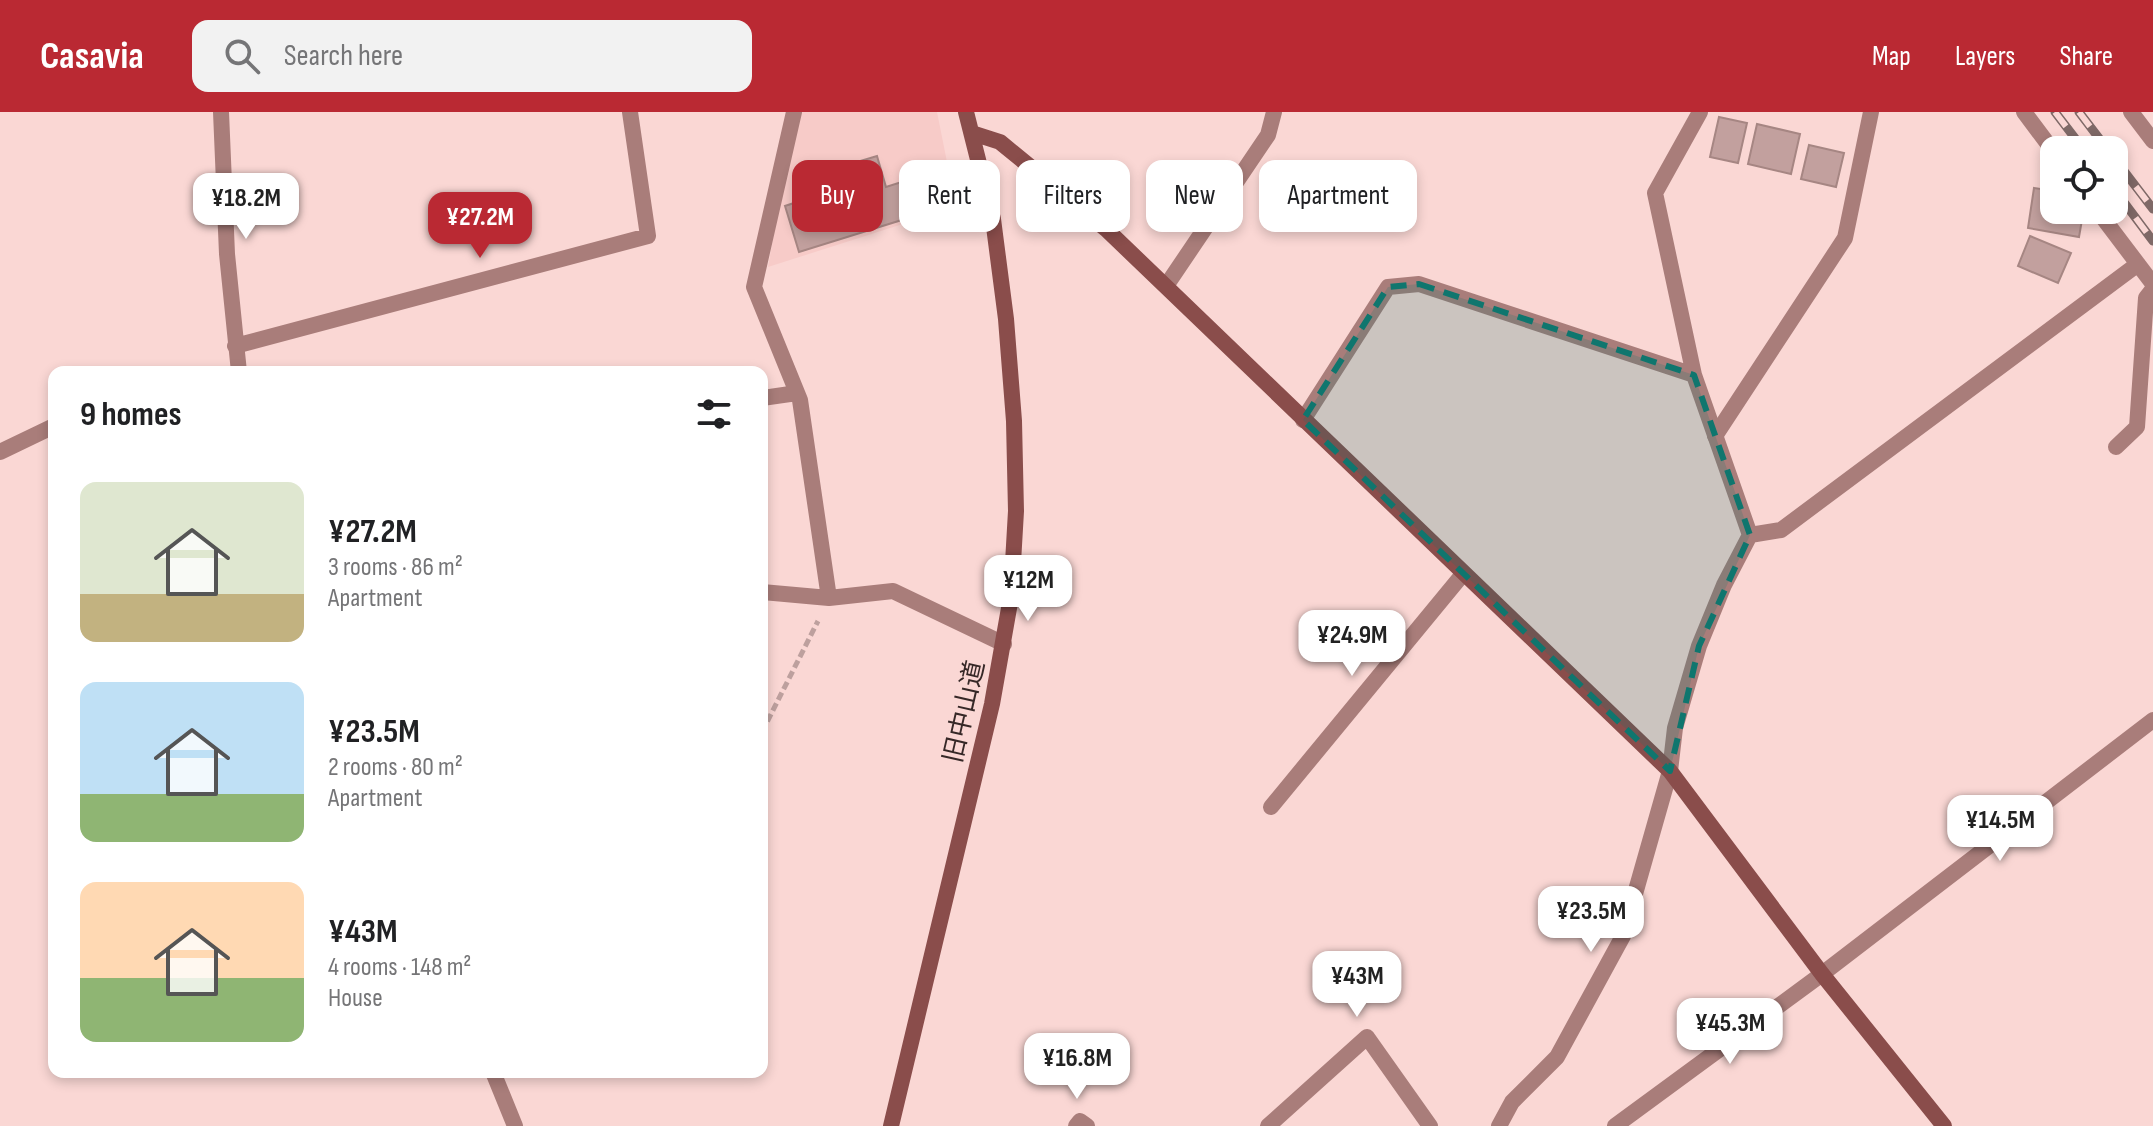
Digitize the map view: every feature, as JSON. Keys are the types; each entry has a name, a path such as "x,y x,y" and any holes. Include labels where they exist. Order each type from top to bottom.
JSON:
{"street":[{"path":"221,112 226,239 238,366"},
{"path":"235,346 648,236 630,112"},
{"path":"794,112 754,287 797,393 829,598"},
{"name":"旧中山道","path":"891,1126 1004,644 1011,597 1016,511 1014,421 1006,319 993,219 966,112"},
{"path":"1166,286 1268,135 1274,112"},
{"path":"1499,1126 1512,1102 1557,1057 1623,936 1670,771 1675,728 1699,646 1724,585 1750,535 1694,375 1655,193 1700,112"},
{"path":"1715,436 1845,238 1871,112"},
{"path":"2024,112 2042,136"},
{"path":"2131,112 2153,141"},
{"path":"972,133 1000,142 1106,229 1670,771 1822,974 1944,1126"},
{"path":"2108,224 2153,286 2146,298 2137,427 2116,447"},
{"path":"1750,535 1781,530 2138,264"},
{"path":"1303,420 1388,287 1419,284 1694,375"},
{"path":"768,397 797,393"},
{"path":"0,452 48,429"},
{"path":"1271,807 1463,574"},
{"path":"768,593 829,598 893,591 1004,644"},
{"path":"1615,1126 1822,974 2153,720"},
{"path":"1268,1126 1367,1037 1430,1126"},
{"path":"495,1078 515,1126"},
{"path":"1076,1126 1080,1121 1087,1126"}],"path":[{"path":"768,720 829,598"}],"highlighted area":[{"path":"1419,284 1694,375 1750,535 1699,646 1670,771 1463,574 1303,420 1388,287"}],"shaded area":[{"path":"795,112 937,112 947,160 899,160 899,225 883,230 883,160 792,160 792,232 878,232 768,267"}],"building":[{"path":"1719,117 1747,123 1738,163 1710,157"},
{"path":"1757,124 1800,134 1791,174 1748,164"},
{"path":"1809,145 1844,153 1836,187 1801,179"},
{"path":"883,177 886,187 899,183 899,221 883,226"},
{"path":"2034,188 2040,189 2040,224 2081,224 2079,237 2028,228"},
{"path":"792,204 792,229 785,206"},
{"path":"793,232 863,232 799,252"},
{"path":"2030,236 2071,253 2058,283 2018,266"}],"railway":[{"path":"2055,112 2073,136"},
{"path":"2079,112 2097,136"},
{"path":"2128,176 2153,209"},
{"path":"2128,208 2153,241"}]}
